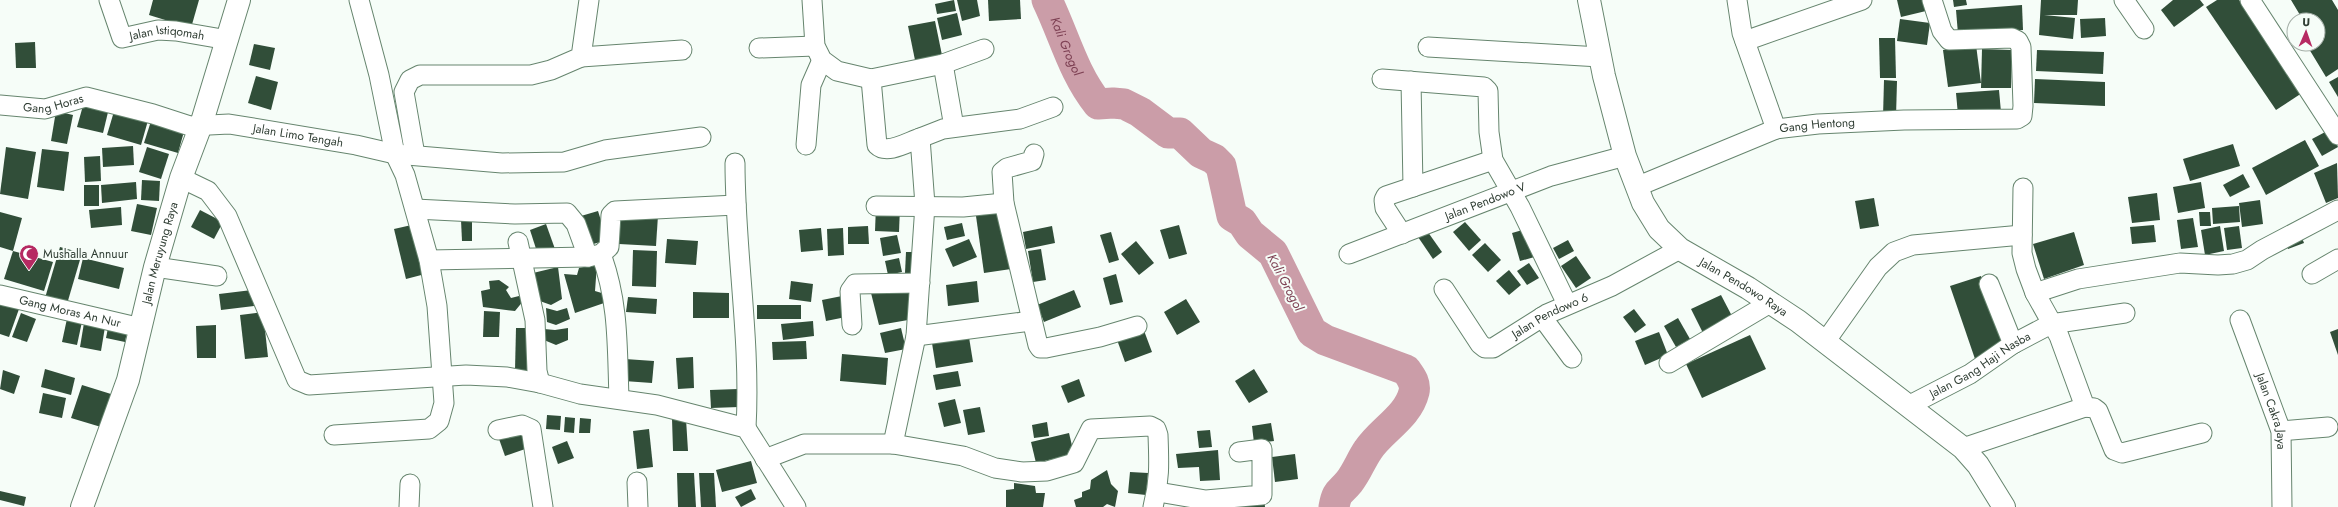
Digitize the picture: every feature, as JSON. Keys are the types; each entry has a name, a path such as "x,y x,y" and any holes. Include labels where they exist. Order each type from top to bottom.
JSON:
{"street":[{"name":"Jalan Istiqomah","path":"109,0 122,38 158,30 176,31 228,40"},
{"name":"Jalan Meruyung Raya","path":"82,507 128,380 155,267 182,178 201,125 228,40 239,0"},
{"path":"334,435 422,431 434,427 443,409 437,306 429,260 405,175 395,154 379,75 359,0"},
{"path":"581,57 589,0"},
{"path":"806,145 811,85 819,53 812,0"},
{"name":"Jalan Pendowo Raya","path":"1589,0 1600,57 1625,156 1636,187 1654,223 1680,249 1770,303 1825,342 1963,448 1978,465 2004,507"},
{"path":"1737,0 1738,14 1745,42 1776,129"},
{"path":"1745,42 1862,0"},
{"name":"Gang Hentong","path":"1636,187 1723,149 1776,129 1818,124 1904,120 2010,121 2022,116 2021,47 2018,41 2012,38 1949,40 1942,31 1932,0"},
{"path":"2124,0 2144,29"},
{"path":"2250,0 2338,135"},
{"path":"1428,47 1600,57"},
{"path":"759,48 819,53 837,71 871,79 943,64 984,49"},
{"path":"415,155 404,92 410,80 420,75 531,75 551,70 581,57 682,50"},
{"path":"943,64 954,127"},
{"path":"871,79 876,145 880,148 888,149 954,127 1020,119 1053,107"},
{"path":"1382,79 1484,87 1489,96 1489,132 1493,160 1512,193 1567,304"},
{"path":"1411,81 1413,187"},
{"name":"Gang Horas","path":"0,105 45,109 86,97 152,114 190,126 201,125"},
{"name":"Jalan Limo Tengah","path":"201,125 229,124 356,145 395,154 502,163 564,162 605,150 701,137"},
{"path":"893,444 916,336 924,205 920,138"},
{"path":"1034,154 1032,161 1006,168 1002,172 1004,203 1038,345 1043,348 1100,337 1137,326"},
{"name":"Jalan Pendowo V","path":"1349,254 1512,193 1551,176 1625,156"},
{"path":"1402,234 1385,208 1384,200 1390,193 1413,187 1493,160"},
{"path":"735,163 736,205 748,390 746,428 796,507"},
{"path":"182,178 208,192 227,216 297,380 309,385 486,375 540,383 580,394 619,398 696,413 746,428"},
{"path":"2023,188 2022,253 2026,269 2035,293 2059,336 2085,407"},
{"path":"876,206 963,206 1004,203"},
{"path":"429,260 520,251 594,255 609,247 611,215 615,211 736,205"},
{"path":"415,209 567,213 576,224 610,279 615,304 619,398"},
{"path":"2035,293 2078,279 2180,263 2218,265 2233,264 2247,260 2262,250 2338,210"},
{"path":"1825,342 1878,267 1894,252 1914,245 2022,235"},
{"name":"Jalan Pendowo 6","path":"1444,289 1480,344 1485,348 1493,348 1542,317 1567,304 1612,286 1680,249"},
{"path":"520,251 535,320 537,371 540,383"},
{"path":"2312,274 2338,259"},
{"path":"155,267 217,276"},
{"path":"852,325 850,291 855,284 920,282"},
{"path":"1989,284 2013,344"},
{"name":"Gang Moras An Nur","path":"0,295 140,328"},
{"path":"1669,363 1770,303"},
{"name":"Jalan Gang Haji Nasba","path":"1908,406 1970,374 2013,344 2051,324 2125,313"},
{"path":"1542,317 1572,358"},
{"name":"Jalan Cakra Jaya","path":"2240,320 2280,431 2282,507"},
{"path":"916,336 1032,321"},
{"path":"1963,448 2085,407 2094,408 2098,411 2104,423 2112,447 2117,453 2202,433"},
{"path":"498,430 522,425 531,429 543,507"},
{"path":"765,459 804,444 893,444 963,456 995,468 1022,472 1047,471 1074,463 1090,428 1150,426 1156,429 1158,435 1156,500 1205,504 1263,494 1262,449 1239,452"},
{"path":"2280,431 2328,427"},
{"path":"637,482 638,507"},
{"path":"409,507 410,484"}],"building":[{"path":"153,0 199,0 191,28 149,15"},
{"path":"954,0 956,11 937,14 935,4"},
{"path":"957,0 977,0 980,16 962,21"},
{"path":"988,0 1020,0 1021,19 989,21"},
{"path":"1897,0 1923,0 1926,11 1901,17"},
{"path":"1953,0 1966,0 1967,5 1954,7"},
{"path":"2041,0 2078,0 2077,15 2044,15 2075,18 2073,39 2039,35"},
{"path":"2173,0 2200,0 2204,5 2174,27 2161,10"},
{"path":"2217,0 2239,0 2302,93 2276,110 2206,7"},
{"path":"2291,0 2332,0 2338,10 2338,69 2326,77 2311,52 2326,52 2326,12 2298,12"},
{"path":"2022,5 2023,30 1958,34 1956,10"},
{"path":"957,13 962,35 942,40 937,18"},
{"path":"2105,18 2106,36 2081,38 2080,19"},
{"path":"1900,19 1930,23 1927,45 1897,41"},
{"path":"935,21 943,60 916,65 908,26"},
{"path":"1879,38 1895,38 1896,78 1880,78"},
{"path":"35,42 36,68 16,68 15,43"},
{"path":"254,44 275,48 270,70 249,65"},
{"path":"1976,45 1981,83 1948,87 1943,50"},
{"path":"1982,49 2012,50 2011,88 1981,88"},
{"path":"2037,50 2104,52 2103,74 2036,71"},
{"path":"256,76 278,82 271,110 248,103"},
{"path":"2338,77 2338,97 2329,82"},
{"path":"2035,79 2105,82 2105,106 2034,103"},
{"path":"1884,80 1897,81 1896,117 1883,117"},
{"path":"1999,90 2001,112 1958,115 1956,93"},
{"path":"84,102 109,108 103,133 77,127"},
{"path":"115,108 149,117 141,145 107,135"},
{"path":"56,111 73,115 67,144 51,141"},
{"path":"152,118 185,128 178,153 144,143"},
{"path":"2329,130 2338,147 2322,156 2312,139"},
{"path":"2305,140 2319,166 2266,195 2252,168"},
{"path":"2233,144 2240,166 2190,181 2183,159"},
{"path":"133,146 134,165 103,167 102,148"},
{"path":"6,147 36,152 28,199 0,194"},
{"path":"147,147 169,154 161,179 139,172"},
{"path":"42,149 69,152 64,191 37,187"},
{"path":"100,156 101,181 85,182 84,157"},
{"path":"2337,163 2338,198 2326,203 2314,173"},
{"path":"2243,174 2250,187 2230,197 2223,185"},
{"path":"142,180 160,181 159,201 141,200"},
{"path":"136,182 137,199 102,203 101,185"},
{"path":"2201,182 2205,208 2178,213 2173,187"},
{"path":"84,185 99,185 99,206 84,206"},
{"path":"2157,193 2160,220 2132,223 2128,197"},
{"path":"1874,198 1879,226 1860,229 1855,201"},
{"path":"2260,200 2263,224 2242,227 2239,203"},
{"path":"137,204 157,208 151,235 131,231"},
{"path":"876,206 900,207 899,232 875,231"},
{"path":"2239,206 2240,222 2213,224 2212,208"},
{"path":"121,207 122,225 91,228 89,210"},
{"path":"200,210 223,222 214,239 191,227"},
{"path":"598,211 607,240 590,245 581,216"},
{"path":"0,212 22,218 13,251 0,247"},
{"path":"1004,212 1011,269 984,273 976,216"},
{"path":"2199,212 2210,212 2211,226 2200,226"},
{"path":"621,213 658,215 656,246 619,244"},
{"path":"2193,218 2198,247 2181,249 2177,220"},
{"path":"472,219 472,241 462,241 461,220"},
{"path":"1465,222 1481,240 1469,251 1453,232"},
{"path":"962,223 965,236 947,240 944,227"},
{"path":"416,224 429,273 406,279 394,229"},
{"path":"546,224 555,249 538,255 530,230"},
{"path":"1179,225 1187,254 1169,259 1160,230"},
{"path":"2154,225 2156,242 2132,244 2130,227"},
{"path":"868,226 869,244 848,244 848,227"},
{"path":"1052,226 1055,243 1026,249 1023,232"},
{"path":"2220,226 2224,251 2205,255 2201,230"},
{"path":"2239,226 2242,248 2227,250 2224,228"},
{"path":"821,228 823,250 801,252 799,230"},
{"path":"843,228 844,255 828,256 827,229"},
{"path":"1425,228 1442,252 1433,259 1416,234"},
{"path":"1530,228 1538,256 1520,261 1512,233"},
{"path":"1111,232 1119,260 1109,263 1100,235"},
{"path":"2074,232 2084,265 2044,279 2033,244"},
{"path":"2300,233 2304,243 2288,249 2284,239"},
{"path":"897,235 901,253 883,256 880,238"},
{"path":"667,239 698,241 696,265 665,263"},
{"path":"969,239 977,257 953,267 945,249"},
{"path":"1568,240 1574,251 1559,259 1553,248"},
{"path":"1136,241 1154,263 1139,275 1121,254"},
{"path":"1485,243 1501,260 1488,272 1472,255"},
{"path":"60,247 82,253 67,304 45,298"},
{"path":"1041,249 1046,280 1033,282 1028,251"},
{"path":"633,250 657,251 656,287 632,286"},
{"name":"Mushalla Annuur","path":"13,251 53,262 44,291 4,279"},
{"path":"906,252 920,252 920,273 905,273"},
{"path":"1576,256 1591,278 1576,288 1561,266"},
{"path":"83,258 124,268 119,289 78,279"},
{"path":"899,258 902,272 888,275 885,261"},
{"path":"1529,263 1539,278 1527,285 1517,271"},
{"path":"597,264 595,291 605,294 607,302 575,313 564,274 577,275 579,268"},
{"path":"558,267 562,299 551,305 537,300 533,273"},
{"path":"1509,270 1521,285 1509,295 1496,281"},
{"path":"1116,274 1123,302 1110,305 1103,278"},
{"path":"1981,276 2005,349 1975,359 1950,286"},
{"path":"499,280 509,287 506,290 511,298 519,296 524,300 515,311 483,307 481,291 490,289 489,281"},
{"path":"791,281 813,284 811,302 789,299"},
{"path":"977,281 979,302 948,306 946,285"},
{"path":"909,288 914,319 879,325 871,293"},
{"path":"252,290 254,306 221,310 219,294"},
{"path":"1074,290 1081,307 1044,322 1037,305"},
{"path":"693,292 729,293 729,318 693,318"},
{"path":"1721,295 1733,318 1703,333 1691,309"},
{"path":"842,296 846,317 826,321 822,300"},
{"path":"628,297 657,299 656,314 626,312"},
{"path":"1186,299 1200,322 1177,335 1164,312"},
{"path":"0,303 19,309 9,337 0,334"},
{"path":"757,305 801,305 801,319 757,319"},
{"path":"546,308 557,311 567,308 570,319 556,325 547,322"},
{"path":"1634,309 1646,325 1635,333 1623,317"},
{"path":"484,311 500,312 499,337 483,337"},
{"path":"263,312 268,357 245,359 240,315"},
{"path":"21,313 36,319 27,342 12,337"},
{"path":"68,314 83,317 77,345 62,342"},
{"path":"85,317 106,321 101,351 80,347"},
{"path":"1678,318 1690,339 1676,347 1664,326"},
{"path":"813,321 814,336 783,340 781,324"},
{"path":"109,323 128,327 125,342 106,338"},
{"path":"216,325 216,358 197,358 196,326"},
{"path":"516,328 534,328 533,370 515,370"},
{"path":"568,328 568,340 556,345 544,340 544,329 555,330"},
{"path":"901,328 906,349 885,353 880,333"},
{"path":"1143,328 1152,352 1125,362 1116,337"},
{"path":"2338,329 2338,355 2330,332"},
{"path":"968,331 973,362 936,368 931,337"},
{"path":"1659,332 1668,355 1645,365 1635,341"},
{"path":"1750,335 1766,369 1702,398 1686,364"},
{"path":"806,341 807,359 773,360 772,342"},
{"path":"842,354 888,358 886,385 840,381"},
{"path":"693,357 694,388 678,389 676,358"},
{"path":"625,359 654,361 652,383 624,381"},
{"path":"45,369 75,378 71,395 41,387"},
{"path":"1254,369 1268,392 1249,403 1235,381"},
{"path":"3,370 20,376 14,394 0,389"},
{"path":"958,371 961,386 936,390 933,375"},
{"path":"1079,379 1085,396 1068,403 1061,386"},
{"path":"82,385 111,394 101,427 71,418"},
{"path":"738,389 739,407 711,408 710,390"},
{"path":"43,393 66,398 62,418 39,413"},
{"path":"955,399 961,423 944,427 938,403"},
{"path":"980,407 985,432 968,435 963,410"},
{"path":"547,415 561,416 560,430 546,429"},
{"path":"565,417 575,418 574,433 564,432"},
{"path":"580,418 591,419 590,433 579,433"},
{"path":"672,419 686,419 688,451 673,451"},
{"path":"1047,422 1049,436 1034,438 1032,425"},
{"path":"1271,423 1274,441 1254,443 1252,426"},
{"path":"649,429 653,467 637,469 633,431"},
{"path":"1210,430 1212,447 1199,448 1197,431"},
{"path":"522,431 528,448 505,456 499,439"},
{"path":"1069,433 1074,454 1036,463 1031,442"},
{"path":"567,441 574,458 558,464 552,447"},
{"path":"1218,450 1220,480 1200,481 1199,467 1178,468 1176,454"},
{"path":"1295,454 1298,479 1275,482 1272,457"},
{"path":"751,461 757,483 722,492 716,470"},
{"path":"1107,470 1111,484 1118,491 1115,507 1107,504 1103,507 1076,507 1074,500 1082,497 1082,492 1090,489 1091,480"},
{"path":"1130,472 1148,473 1146,495 1128,493"},
{"path":"677,473 694,473 696,507 678,507"},
{"path":"699,473 714,473 716,507 701,507"},
{"path":"1014,483 1035,486 1036,493 1045,493 1043,507 1006,507 1006,490 1014,489"},
{"path":"751,489 756,499 741,507 735,497"},
{"path":"0,491 26,497 24,506 0,500"},
{"path":"1264,499 1265,507 1241,507 1240,503"}],"waterway":[{"name":"Kali Grogol","path":"1047,0 1075,67 1089,92 1098,104 1124,104 1140,112 1168,133 1180,133 1201,153 1214,159 1221,166 1232,216 1242,222 1250,234 1273,253 1312,332 1325,340 1406,370 1414,383 1414,392 1406,409 1373,443 1352,478 1339,492 1334,507"}],"place":[{"name":"Mushalla Annuur","path":"29,271"}]}
